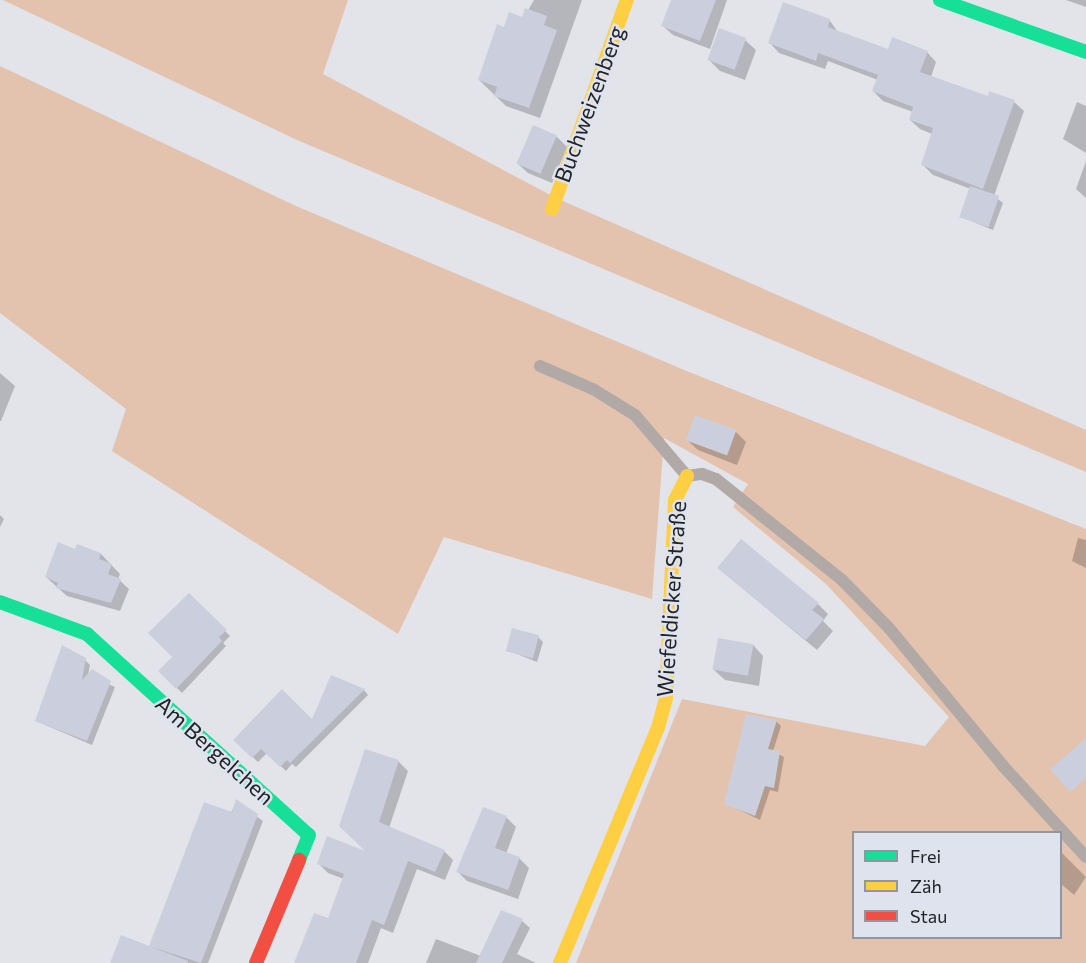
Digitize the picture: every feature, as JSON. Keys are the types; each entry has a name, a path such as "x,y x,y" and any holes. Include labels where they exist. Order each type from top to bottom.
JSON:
{"street":[{"name":"Buchweizenberg","path":"552,209 627,0"},
{"path":"940,0 1086,52"},
{"name":"Wiefeldicker Straße","path":"560,963 658,728 666,698 672,632 675,500 687,476"},
{"name":"Am Bergelchen","path":"0,602 87,634 309,836 256,963"}],"lane":[{"name":"Wiefeldicker Straße","path":"540,366 593,389 634,415 687,476"},
{"path":"687,476 702,474 716,479 842,580 889,628 1003,766 1086,857"}],"shaded area":[{"path":"3,0 348,0 323,74 556,198 1086,430 1086,472 297,140"},
{"path":"0,66 296,206 689,372 1086,529 1086,963 576,963 682,699 925,746 949,717 826,584 733,507 748,484 664,438 652,599 444,537 398,634 112,451 126,409 0,313"}],"building":[{"path":"671,0 716,0 700,41 661,26"},
{"path":"783,2 830,19 828,27 888,49 892,37 928,51 920,72 988,96 989,91 1015,100 983,189 921,165 933,128 909,120 913,107 872,91 878,75 818,53 816,61 768,43"},
{"path":"525,8 547,16 544,25 557,30 529,108 494,96 497,87 478,80 497,24 504,27 509,12 522,17"},
{"path":"719,28 746,38 735,70 707,60"},
{"path":"533,125 557,135 541,174 517,164"},
{"path":"970,186 999,196 989,227 959,217"},
{"path":"695,415 736,430 727,455 686,440"},
{"path":"741,539 819,603 812,610 824,619 806,640 717,568"},
{"path":"58,542 75,549 77,544 101,553 99,559 112,564 108,574 121,579 111,603 56,588 58,583 45,577"},
{"path":"189,593 227,630 219,637 222,641 176,689 158,671 172,657 148,633"},
{"path":"512,628 539,635 533,658 506,651"},
{"path":"718,638 753,644 748,676 712,670"},
{"path":"62,645 86,658 82,680 92,669 111,681 87,741 35,721"},
{"path":"331,675 365,689 290,763 287,760 280,767 261,749 252,758 233,740 282,689 312,719"},
{"path":"746,714 777,720 768,749 780,751 774,788 765,786 755,816 724,804"},
{"path":"1086,738 1086,778 1070,792 1050,769"},
{"path":"365,749 399,760 379,822 445,850 435,872 408,861 384,925 372,920 356,963 294,963 314,913 328,918 344,874 317,864 327,836 365,851 339,826"},
{"path":"236,799 258,814 201,963 149,946 204,802 232,812"},
{"path":"483,807 507,816 495,848 520,857 508,890 456,872"},
{"path":"501,910 523,919 502,963 476,963"},
{"path":"121,935 188,961 188,963 110,963"}],"traffic: fast":[{"path":"940,0 1086,52"},
{"path":"0,602 87,634 309,835 299,860"}],"traffic: slow":[{"path":"552,209 627,0"},
{"path":"560,963 658,728 666,698 675,500 687,476"}],"traffic: jam":[{"path":"256,963 299,860"}]}
